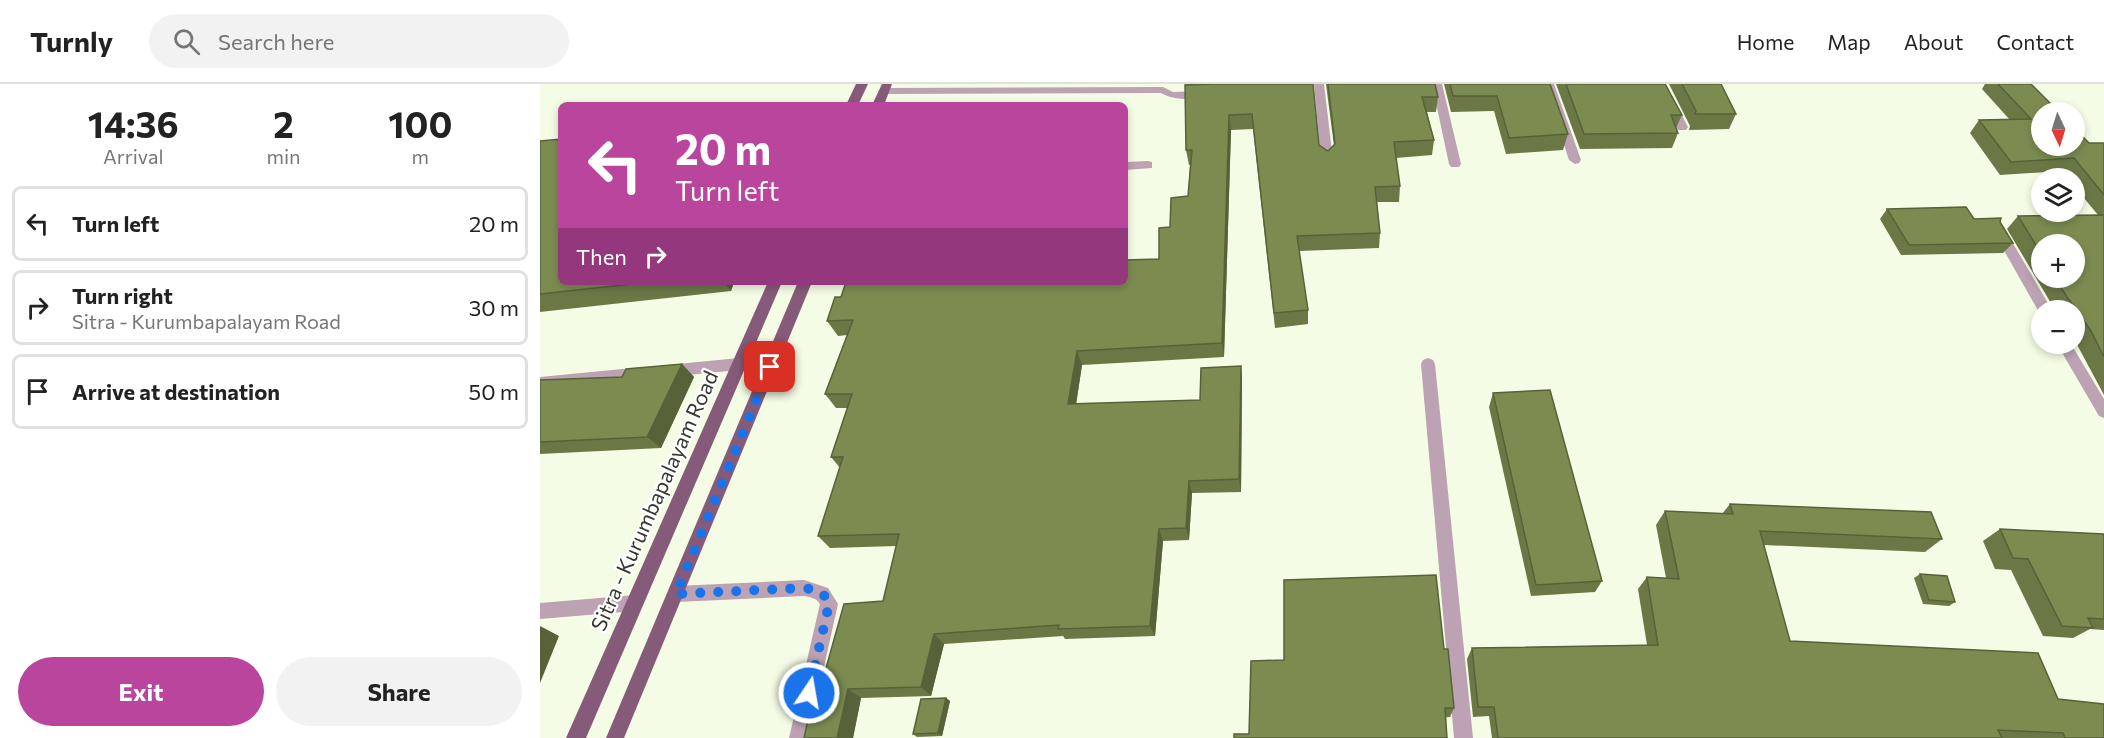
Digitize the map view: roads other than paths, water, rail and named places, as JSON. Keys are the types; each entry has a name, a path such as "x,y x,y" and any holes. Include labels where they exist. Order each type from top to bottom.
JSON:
{"main road":[{"path":"853,102 862,84"},
{"path":"879,102 886,87"},
{"name":"Sitra - Kurumbapalayam Road","path":"576,738 774,285"},
{"path":"615,738 804,285"}],"street":[{"path":"1319,84 1327,160"},
{"path":"1437,84 1455,164"},
{"path":"1549,84 1575,160"},
{"path":"1660,84 1682,127"},
{"path":"886,87 1163,90 1171,94 1221,94"},
{"path":"1128,166 1148,165"},
{"path":"1999,231 2039,300"},
{"path":"2070,354 2104,412"},
{"path":"540,383 739,364"},
{"path":"1428,364 1463,738"},
{"path":"676,594 804,588 817,590 826,595 829,604 799,738"},
{"path":"540,611 635,603"}]}
